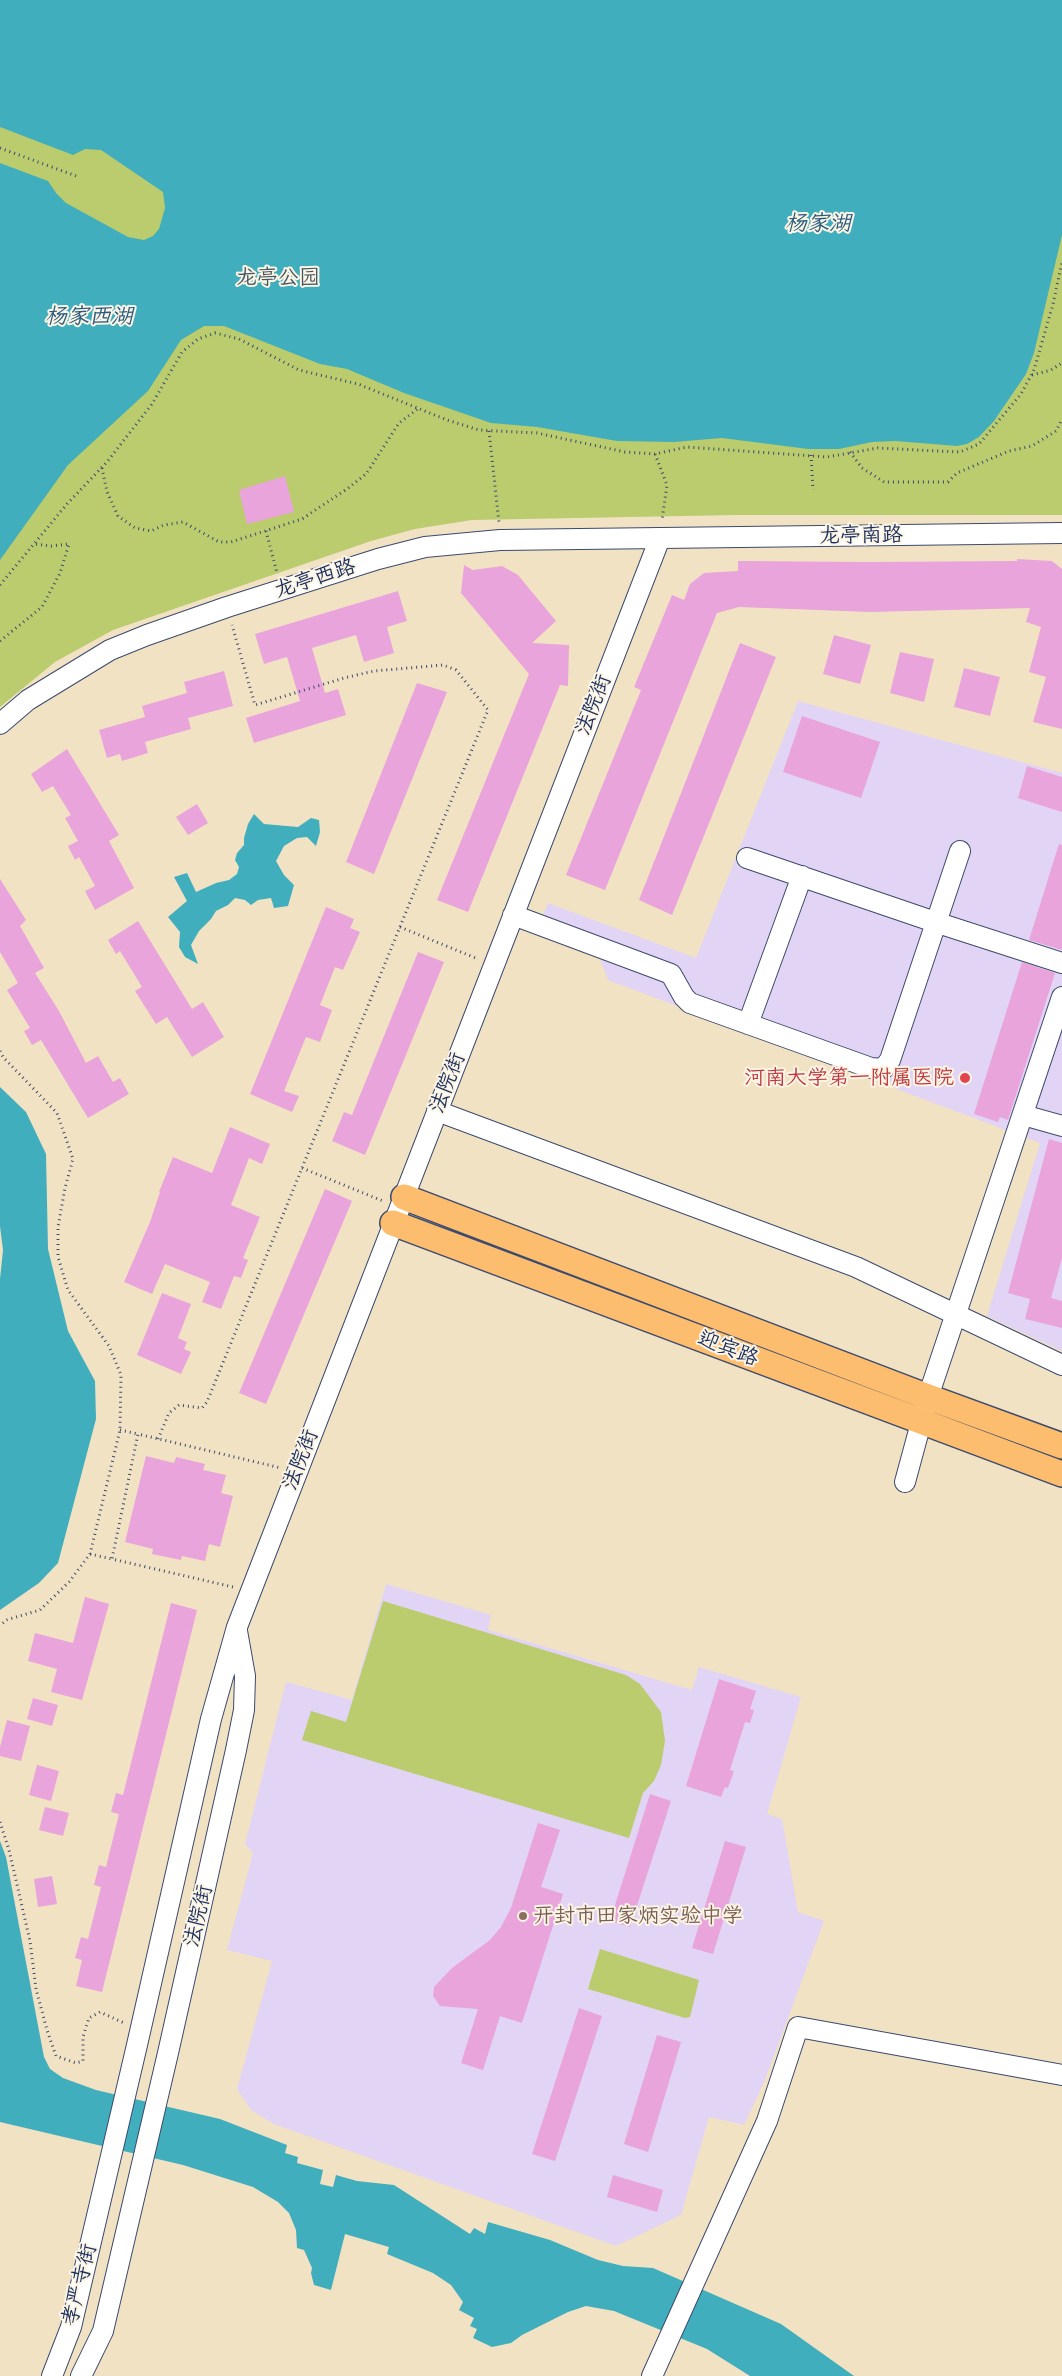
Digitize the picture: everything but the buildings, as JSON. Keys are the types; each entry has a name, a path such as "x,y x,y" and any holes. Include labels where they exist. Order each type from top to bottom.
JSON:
{"main road":[{"name":"迎宾路","path":"399,1210 1062,1446"},
{"name":"迎宾路","path":"399,1210 921,1421 1062,1474"}],"street":[{"name":"龙亭南路","path":"660,538 1062,533"},
{"name":"龙亭西路","path":"0,724 28,700 110,650 227,607 378,559 425,547 500,540 660,538"},
{"name":"法院街","path":"102,2192 139,2038 211,1718 236,1627 660,538"},
{"path":"513,915 671,974 687,1001 871,1068 883,1069 890,1060 960,851"},
{"path":"747,858 1062,963"},
{"path":"748,1024 802,876"},
{"path":"904,1482 928,1397 1062,997"},
{"path":"437,1111 856,1267 1062,1365"},
{"path":"1023,1115 1062,1126"},
{"name":"法院街","path":"132,2204 168,2053 244,1710 245,1676 236,1627"},
{"path":"652,2376 767,2121 798,2027 1062,2075"},
{"name":"孝严寺街","path":"55,2370 71,2327 102,2192"},
{"name":"孝严寺街","path":"81,2376 104,2331 132,2204"},
{"path":"55,2370 81,2376"}],"path":[{"path":"0,148 79,177"},
{"path":"0,584 67,504 102,467 152,404 182,352 198,339 215,333 239,339 299,370 358,384 447,420 489,432 537,433 625,452 654,454 687,447 827,457 878,448 960,452 979,444 1021,394 1031,375 1053,304 1062,262"},
{"path":"1031,375 1051,370 1062,363"},
{"path":"102,467 107,492 118,516 135,528 151,531 164,525 183,522 218,542 231,542 302,519 348,490 366,474 399,423 419,408"},
{"path":"850,452 862,468 884,482 948,482 957,473 1009,451 1032,446 1056,431 1062,419"},
{"path":"489,432 500,540"},
{"path":"654,454 667,485 660,538"},
{"path":"811,455 814,490"},
{"path":"266,531 282,590"},
{"path":"0,641 42,607 60,573 69,544 51,546 35,544"},
{"path":"158,1439 169,1413 179,1406 202,1408 207,1402 488,710 456,670 443,665 374,672 344,678 255,705 227,607"},
{"path":"400,927 494,965"},
{"path":"0,1051 3,1057 57,1114 73,1159 65,1188 58,1227 58,1257 68,1290 109,1346 121,1375 120,1430 90,1554 70,1582 40,1610 6,1620 0,1626"},
{"path":"302,1168 399,1210"},
{"path":"120,1430 297,1472"},
{"path":"112,1559 138,1434"},
{"path":"90,1554 250,1591"},
{"path":"0,1822 10,1850 30,1941 36,1989 46,2030 56,2056 76,2064 82,2061 84,2037 89,2018 100,2012 139,2038"}],"shaded area":[{"name":"河南大学第一附属医院","path":"798,701 1062,773 1062,1351 987,1316 1040,1143 608,980 598,954 537,930 548,903 696,958"},
{"name":"开封市田家炳实验中学","path":"386,1584 491,1615 488,1630 692,1690 699,1667 801,1697 767,1814 782,1819 798,1912 824,1921 765,2080 744,2125 709,2117 681,2215 616,2246 274,2124 251,2110 237,2089 272,1961 227,1950 253,1853 245,1844 286,1682 352,1700"}],"green space":[{"name":"杨家湖","path":"0,0 1062,0 1062,515 737,515 472,520 415,529 371,541 113,630 55,662 0,707"},
{"path":"383,1601 626,1675 640,1684 661,1712 665,1741 661,1765 654,1781 643,1793 629,1838 302,1740 311,1711 346,1722"},
{"path":"600,1949 699,1980 690,2017 685,2018 588,1989"}],"water":[{"name":"杨家湖","path":"0,0 1062,0 1062,235 1034,353 1026,374 994,421 979,437 967,444 957,446 895,441 872,442 839,449 808,449 722,438 674,442 617,441 537,427 491,423 404,393 347,369 320,364 224,326 204,326 181,340 148,391 68,465 0,560 0,163 48,181 66,203 128,237 144,240 153,236 159,229 165,208 163,192 101,150 85,149 73,155 0,127"},
{"path":"254,814 264,824 298,827 311,818 319,820 320,832 316,846 307,837 297,838 284,846 276,861 284,875 294,885 288,906 274,908 271,898 258,900 251,905 245,900 235,898 228,905 216,911 199,931 191,945 198,964 185,957 179,947 180,932 168,917 187,901 174,877 187,873 196,892 216,883 229,880 237,874 239,867 235,860 237,853 244,845 248,824"},
{"path":"0,1087 26,1112 46,1154 48,1249 68,1331 95,1381 96,1419 58,1563 39,1583 0,1610 0,1279 3,1250 0,1226"},
{"path":"0,1841 6,1857 44,2057 50,2069 63,2078 96,2090 220,2119 287,2145 285,2153 298,2157 297,2163 323,2170 320,2184 333,2187 336,2175 357,2181 394,2185 470,2234 474,2228 485,2234 488,2222 550,2240 598,2260 623,2266 653,2268 781,2324 854,2376 750,2376 707,2349 614,2311 586,2306 568,2312 522,2335 511,2343 492,2347 473,2338 477,2329 470,2326 474,2318 459,2310 463,2302 451,2285 433,2273 387,2254 389,2247 345,2234 331,2290 314,2285 311,2273 312,2268 304,2250 297,2248 296,2230 289,2213 278,2202 253,2187 183,2165 0,2122"}],"place":[{"name":"河南大学第一附属医院","path":"965,1078"},
{"name":"开封市田家炳实验中学","path":"523,1916"}],"park label":[{"name":"龙亭公园","path":"278,278"}],"water label":[{"name":"杨家西湖","path":"89,317"}]}
